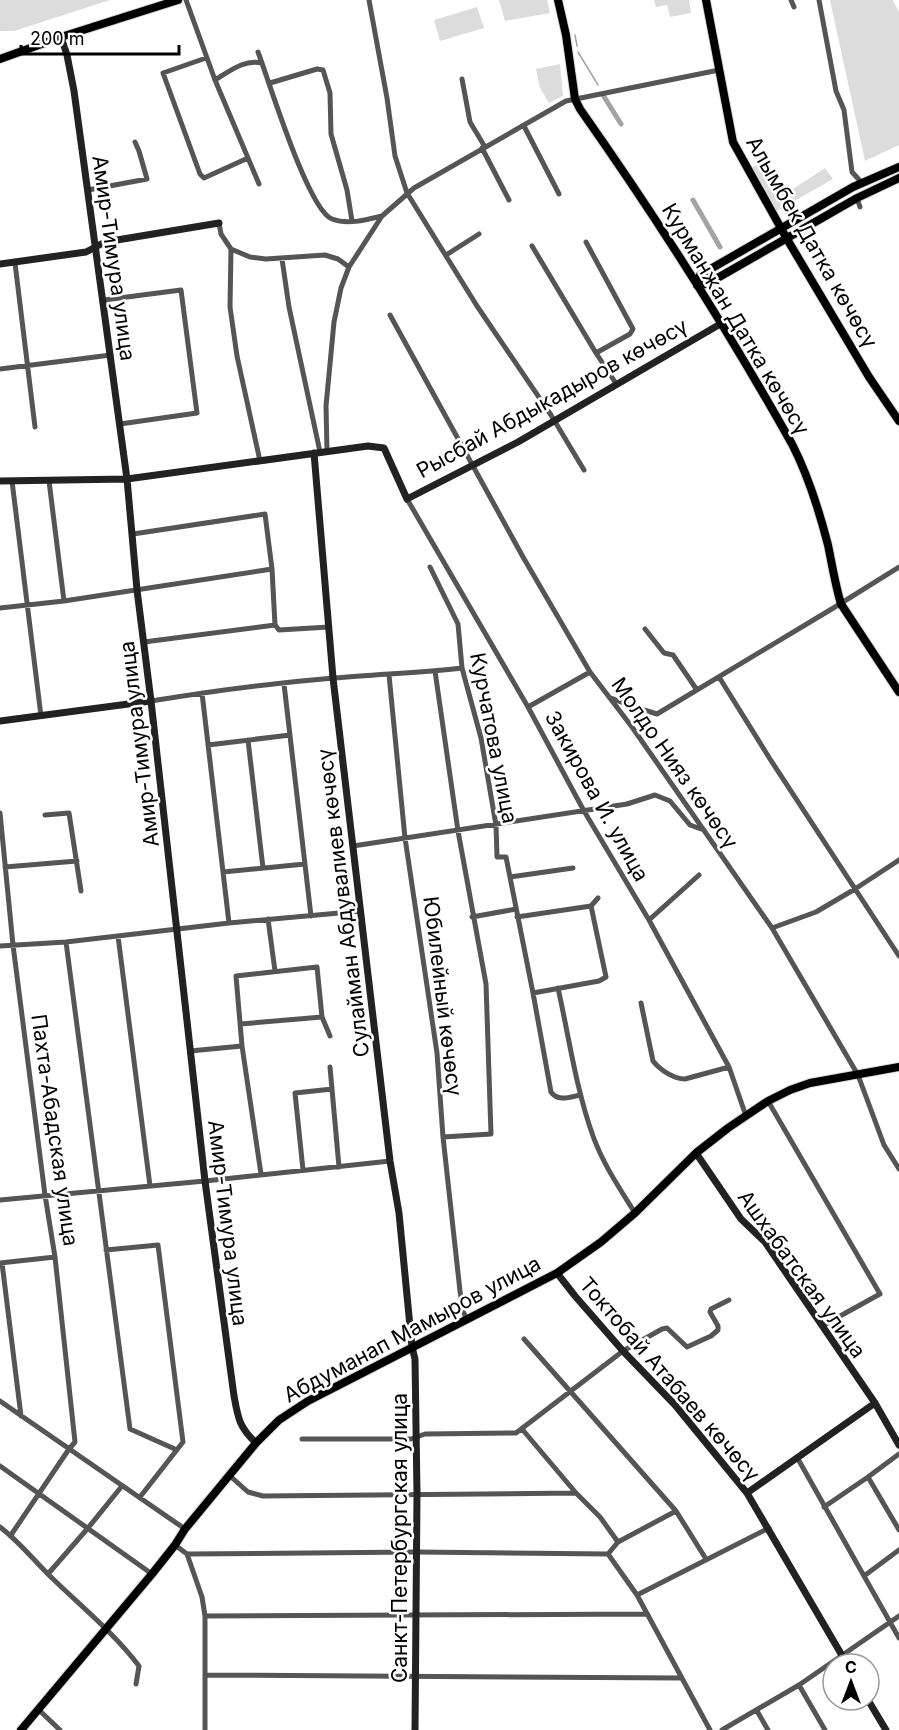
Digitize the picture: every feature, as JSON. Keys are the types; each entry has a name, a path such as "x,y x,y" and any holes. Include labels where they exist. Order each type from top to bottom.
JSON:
{"main road":[{"path":"0,59 178,0"},
{"name":"Курманжан Датка көчөсү","path":"558,0 566,35 575,99 636,188 722,323 799,458 818,509 841,604 899,692"},
{"name":"Алымбек Датка көчөсү","path":"706,0 733,142 787,239 869,377 899,421"},
{"path":"899,167 862,183 700,274 697,285 707,284 857,198 899,178"},
{"name":"Абдуманап Мамыров улица","path":"21,1730 152,1574 185,1528 273,1425 292,1411 557,1273 601,1242 635,1213 696,1153 768,1101 810,1083 899,1067"}],"street":[{"path":"186,0 206,58 259,184"},
{"path":"369,0 395,156 407,193 477,306 584,470"},
{"path":"791,0 794,7"},
{"path":"819,0 836,91 844,111 852,172 862,183"},
{"name":"Амир-Тимура улица","path":"61,37 74,91 120,424 190,1051 239,1422 256,1443"},
{"path":"258,52 311,191 327,216 332,219 363,221 382,216"},
{"path":"206,58 163,72 200,174 204,177 248,158"},
{"path":"215,80 237,66 253,61 262,63"},
{"path":"270,82 317,69 323,70 330,93 331,134 347,190 351,221"},
{"path":"320,452 334,322 341,288 349,267 382,216 407,193 566,101 718,70"},
{"path":"462,79 470,122 509,200"},
{"path":"524,126 559,194"},
{"path":"88,190 147,179 140,151 135,142"},
{"path":"857,198 860,207"},
{"path":"0,264 86,252 105,242 219,223 221,234 231,249 250,257 282,259 325,255 338,259 349,267"},
{"path":"446,255 479,234"},
{"path":"586,242 633,329 630,334 596,353"},
{"path":"532,246 617,385"},
{"path":"231,249 230,307 237,356 260,461"},
{"path":"282,259 289,307 320,452"},
{"path":"15,263 35,427"},
{"path":"104,300 181,290 197,413 120,424"},
{"name":"Молдо Нияз көчөсү","path":"390,315 529,567 590,672 632,727 772,928 858,1075 884,1145 899,1169"},
{"name":"Рысбай Абдыкадыров көчөсү","path":"0,481 127,479 368,446 384,448 407,499 554,421 722,323"},
{"path":"0,369 111,355"},
{"name":"Сулайман Абдувалиев көчөсү","path":"320,452 333,678 390,1161 399,1213 412,1347"},
{"path":"12,481 41,716"},
{"path":"49,481 64,601"},
{"name":"Закирова И. улица","path":"407,499 528,707 584,811 649,920 729,1067 746,1116"},
{"path":"133,534 265,514 272,569 275,625 279,630 329,627"},
{"name":"Курчатова улица","path":"430,567 458,624 462,668 481,738 496,825 497,857 506,857 551,1092 554,1097 560,1098 580,1095"},
{"path":"610,697 657,714 899,567"},
{"path":"0,608 64,601 272,569"},
{"path":"144,642 275,625"},
{"path":"645,629 664,653 673,655 698,690"},
{"path":"0,721 202,693 333,678 462,668"},
{"path":"435,671 472,917 486,984 492,1134 443,1137"},
{"path":"528,707 590,672"},
{"name":"Юбилейный көчөсү","path":"388,675 405,838 437,1053 443,1137 460,1291 467,1320"},
{"path":"719,677 899,956"},
{"path":"284,684 311,916"},
{"path":"202,693 229,923"},
{"path":"208,745 290,735"},
{"path":"249,740 263,868"},
{"path":"353,846 627,804 655,795 670,801 690,825 702,829"},
{"name":"Пахта-Абадская улица","path":"0,813 13,945 55,1257 75,1442 69,1449"},
{"path":"45,815 69,813 81,891"},
{"path":"772,928 816,912 899,860"},
{"path":"5,867 77,861"},
{"path":"223,872 304,864"},
{"path":"510,877 573,868"},
{"path":"649,920 699,875"},
{"path":"518,917 591,906 598,898"},
{"path":"533,993 599,981 606,977 591,906"},
{"path":"472,917 516,909"},
{"path":"0,946 66,942 229,923 361,911"},
{"path":"268,919 275,971"},
{"path":"118,936 150,1186"},
{"path":"66,942 130,1429 177,1450"},
{"path":"261,1174 242,1046 236,976 317,967 322,1017 330,1036"},
{"path":"558,988 580,1095 593,1138 612,1177 635,1213"},
{"path":"641,1004 653,1061 657,1066 680,1079 729,1067"},
{"path":"240,1024 322,1017"},
{"path":"190,1051 242,1046"},
{"path":"330,1067 339,1167"},
{"path":"303,1170 294,1095 298,1092 332,1089"},
{"path":"768,1101 880,1294 822,1326"},
{"name":"Ашхабатская улица","path":"696,1153 741,1219 765,1242 875,1403 899,1445"},
{"path":"0,1200 390,1161"},
{"path":"106,1250 158,1245 183,1442 140,1497"},
{"path":"21,1416 1,1263 55,1257"},
{"name":"Токтобай Атабаев көчөсү","path":"557,1273 623,1351 675,1405 747,1493 840,1652"},
{"path":"302,1439 411,1439 425,1434 516,1433 623,1351 665,1327 687,1347 716,1333 718,1326 712,1317 711,1309 729,1300"},
{"path":"524,1339 676,1511 706,1559"},
{"name":"Санкт-Петербургская улица","path":"412,1347 415,1359 417,1437 415,1730"},
{"path":"0,1401 185,1528"},
{"path":"747,1493 875,1403"},
{"path":"522,1429 600,1517 618,1542"},
{"path":"10,1535 69,1449"},
{"path":"824,1507 899,1454"},
{"path":"798,1459 899,1638"},
{"path":"0,1467 152,1574"},
{"path":"229,1475 248,1492 263,1496 576,1492"},
{"path":"868,1477 899,1530"},
{"path":"48,1574 122,1486"},
{"path":"608,1554 618,1542 676,1511"},
{"path":"0,1527 127,1650 139,1666 136,1684"},
{"path":"637,1595 769,1528"},
{"path":"175,1545 187,1554 202,1597 205,1616 205,1730"},
{"path":"864,1576 899,1550"},
{"path":"187,1554 416,1552 608,1554"},
{"path":"608,1554 637,1595 710,1730"},
{"path":"205,1616 646,1614"},
{"path":"846,1652 899,1616"},
{"path":"722,1730 757,1711 821,1669"},
{"path":"206,1675 682,1678"},
{"path":"798,1685 825,1730"},
{"path":"39,1710 60,1730"},
{"path":"757,1711 768,1730"},
{"path":"875,1712 886,1730"}],"shaded area":[{"path":"0,0 110,0 14,31 0,31"},
{"path":"499,0 547,0 550,13 505,21"},
{"path":"654,0 689,0 691,13 670,17 667,5 656,7"},
{"path":"830,0 893,0 899,12 899,145 865,161"},
{"path":"477,7 484,28 440,41 434,20"},
{"path":"560,64 563,96 549,103 540,88 536,69"},
{"path":"760,164 771,181 785,183 790,191 825,168 833,179 775,212 752,167"}],"waterway":[{"path":"575,35 577,46"},
{"path":"578,52 598,85"},
{"path":"603,95 621,124"},
{"path":"693,200 720,247"}]}
